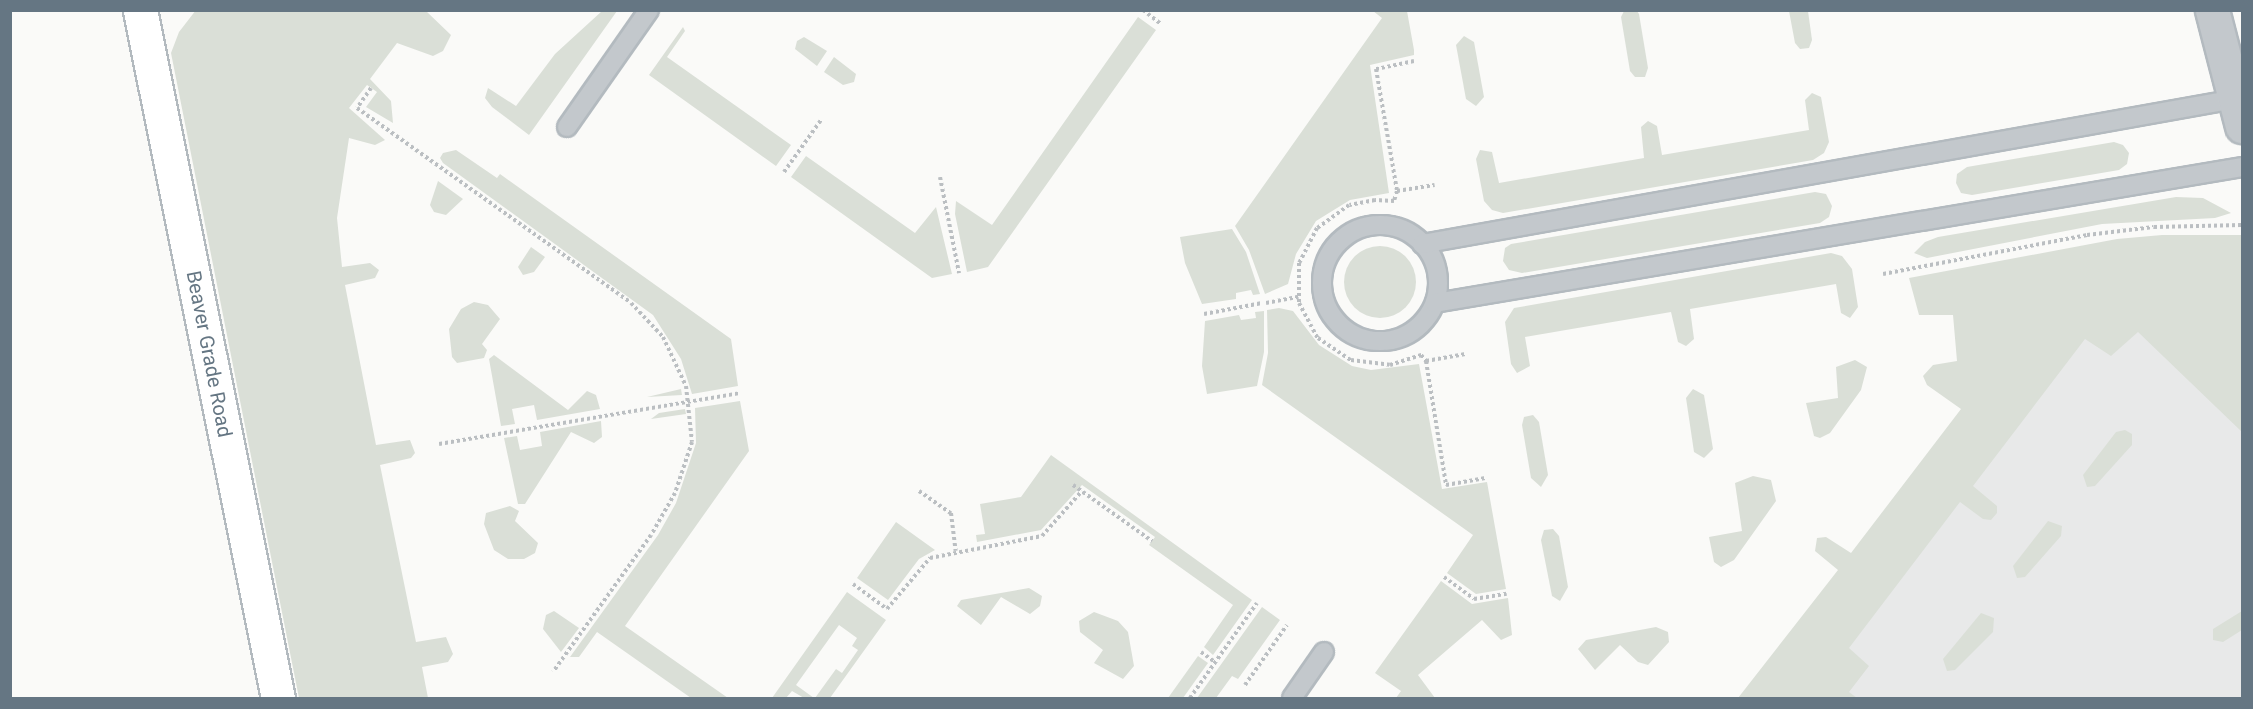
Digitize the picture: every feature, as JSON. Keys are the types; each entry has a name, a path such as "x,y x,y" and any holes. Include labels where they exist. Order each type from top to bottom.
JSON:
{"main road":[{"name":"Beaver Grade Road","path":"140,10 278,699"}],"street":[{"path":"2212,10 2239,113"}],"lane":[{"path":"567,128 649,10"},
{"path":"1422,244 2239,113"},
{"path":"1435,303 2242,167"},
{"path":"1384,225 1402,229 1422,244 1437,270 1435,303 1423,323 1407,336 1388,342 1368,341 1348,333 1334,319 1324,302 1321,281 1325,261 1348,234 1384,225"},
{"path":"1292,699 1324,652"}],"path":[{"path":"1143,10 1161,24"},
{"path":"1414,61 1376,69 1397,191 1394,201 1375,200 1349,205 1317,228 1299,263 1298,297 1310,327 1339,355 1377,365 1404,362 1421,355 1426,362 1446,485 1485,478"},
{"path":"371,88 357,108 647,318 676,360 688,402 692,442 675,492 651,535 553,672"},
{"path":"784,172 821,120"},
{"path":"940,177 959,273"},
{"path":"1397,191 1435,185"},
{"path":"1883,274 2087,235 2154,227 2242,225"},
{"path":"1204,314 1298,297"},
{"path":"1426,362 1465,354"},
{"path":"439,444 740,393"},
{"path":"1073,485 1152,541"},
{"path":"919,490 951,513 956,551"},
{"path":"853,584 887,609 923,563 956,551 1042,536 1082,491"},
{"path":"1444,577 1474,599 1507,594"},
{"path":"1190,699 1257,603"},
{"path":"1245,685 1287,625"},
{"path":"1201,652 1215,662"}],"shaded area":[{"path":"196,10 426,11 451,35 443,51 433,56 397,43 370,79 391,101 393,123 366,107 377,92 367,85 349,108 385,140 375,145 349,138 337,218 342,267 370,263 379,270 375,278 345,285 376,445 410,440 415,453 411,458 380,465 416,642 446,637 453,654 448,662 422,667 428,698 299,698 171,53 179,32"},
{"path":"602,11 617,11 529,135 492,107 485,98 488,88 516,106 555,54"},
{"path":"1373,11 1407,11 1414,50 1414,55 1370,65 1389,193 1350,200 1316,221 1296,254 1288,284 1265,294 1249,250 1235,226 1382,18"},
{"path":"1624,11 1637,11 1639,14 1648,68 1645,77 1635,77 1630,71 1621,17"},
{"path":"1789,11 1808,11 1812,40 1809,48 1800,49 1795,43"},
{"path":"1138,17 1156,30 988,267 967,272 955,214 956,201 992,225"},
{"path":"683,27 685,31 667,57 791,145 776,166 649,75"},
{"path":"1464,36 1474,42 1484,97 1476,106 1466,99 1456,45"},
{"path":"804,37 827,51 817,66 795,49 797,41"},
{"path":"834,57 856,74 854,82 843,85 824,72"},
{"path":"1812,93 1821,97 1829,142 1824,153 1813,160 1503,213 1492,210 1484,201 1476,159 1480,150 1492,152 1499,183 1644,158 1641,127 1648,121 1657,126 1662,155 1809,130 1805,100"},
{"path":"2114,142 2123,145 2129,153 2127,164 2119,170 1972,195 1961,193 1956,183 1957,174 1967,167"},
{"path":"456,150 497,178 500,174 731,339 738,386 692,394 681,359 653,315 443,163 440,158 443,153"},
{"path":"806,156 915,233 936,207 952,274 932,278 791,177"},
{"path":"438,181 463,199 446,215 434,212 430,205"},
{"path":"1815,192 1826,194 1832,206 1829,217 1820,223 1522,273 1509,270 1503,261 1505,248 1511,244"},
{"path":"2176,197 2203,198 2231,213 2215,218 2102,224 1927,258 1914,253 1925,242 1938,237"},
{"path":"1232,229 1246,252 1260,294 1253,295 1251,290 1236,293 1236,299 1202,304 1185,263 1180,237"},
{"path":"2162,235 2242,235 2242,432 2138,332 2111,356 2085,339 1973,486 1997,506 1997,513 1991,520 1983,519 1960,502 1849,648 1869,666 1849,692 1857,698 1738,698 1838,570 1815,551 1817,538 1826,537 1851,553 1961,409 1927,385 1923,376 1933,365 1957,361 1953,315 1919,315 1909,278 2117,239"},
{"path":"1373,246 1387,246 1406,256 1416,275 1416,289 1406,308 1387,318 1373,318 1354,308 1344,289 1344,275 1354,256"},
{"path":"531,247 545,257 534,272 523,275 518,267"},
{"path":"1831,253 1842,256 1852,269 1858,307 1850,318 1841,313 1836,284 1690,309 1694,339 1686,346 1678,342 1671,312 1525,337 1530,366 1517,373 1511,364 1505,322 1514,308"},
{"path":"2113,267 2242,358 2242,698 1788,698"},
{"path":"474,302 488,305 500,319 482,344 487,350 484,358 457,363 452,357 449,329 461,309"},
{"path":"1279,308 1293,311 1319,345 1352,366 1371,370 1419,364 1442,489 1487,482 1506,589 1476,594 1447,573 1473,535 1262,385 1268,353 1267,310"},
{"path":"1264,311 1264,352 1257,386 1207,394 1202,366 1205,321 1239,315 1241,320 1256,318 1255,312"},
{"path":"494,355 568,410 587,391 596,395 600,409 537,420 534,405 512,409 515,424 501,426 489,359"},
{"path":"1855,360 1867,367 1861,390 1830,433 1820,438 1814,436 1806,403 1838,398 1836,367"},
{"path":"681,389 682,395 647,397"},
{"path":"1693,389 1704,395 1713,449 1704,458 1694,452 1686,398"},
{"path":"740,401 749,451 625,626 728,698 691,698 597,632 579,657 570,657 658,535 676,503 696,443 695,408"},
{"path":"685,409 686,414 651,419 659,413"},
{"path":"1533,415 1539,422 1548,475 1541,487 1531,478 1522,425 1524,417"},
{"path":"601,421 602,437 594,443 571,432 525,504 518,504 504,438 517,436 520,450 542,446 540,432"},
{"path":"2125,430 2132,434 2132,445 2095,486 2087,487 2083,475 2116,432"},
{"path":"1051,455 1252,600 1213,655 1204,647 1233,605 1149,545 1155,537 1082,485 1041,530 977,542 976,535 985,534 980,504 1021,497"},
{"path":"1753,476 1771,480 1776,501 1734,560 1721,567 1714,562 1709,537 1742,531 1735,483"},
{"path":"510,506 519,511 515,521 538,543 535,553 524,559 508,559 494,550 484,524 486,513"},
{"path":"2048,521 2062,526 2061,536 2025,577 2017,578 2013,566"},
{"path":"896,522 935,550 919,559 888,600 857,578"},
{"path":"1553,529 1559,536 1568,587 1560,601 1552,596 1541,540 1544,530"},
{"path":"1441,581 1472,604 1508,598 1512,635 1501,640 1482,620 1418,675 1435,698 1396,698 1401,691 1375,673"},
{"path":"1029,588 1042,596 1040,606 1030,614 1001,597 981,625 957,606 961,600"},
{"path":"847,592 886,620 830,698 815,698 836,669 842,673 858,650 852,646 857,638 839,625 796,685 814,698 804,698 792,691 786,698 772,698"},
{"path":"1262,607 1280,620 1238,679 1232,676 1216,698 1197,698"},
{"path":"554,611 579,628 561,652 543,629 546,615"},
{"path":"2242,611 2242,630 2223,642 2213,640 2213,629"},
{"path":"1094,612 1118,621 1128,632 1134,666 1123,679 1094,663 1103,650 1080,632 1079,621"},
{"path":"1981,613 1994,618 1993,632 1955,670 1947,671 1943,659"},
{"path":"1656,627 1668,632 1669,642 1648,665 1638,662 1620,645 1595,670 1578,649 1586,640"},
{"path":"1198,656 1208,663 1183,698 1168,698"}]}
